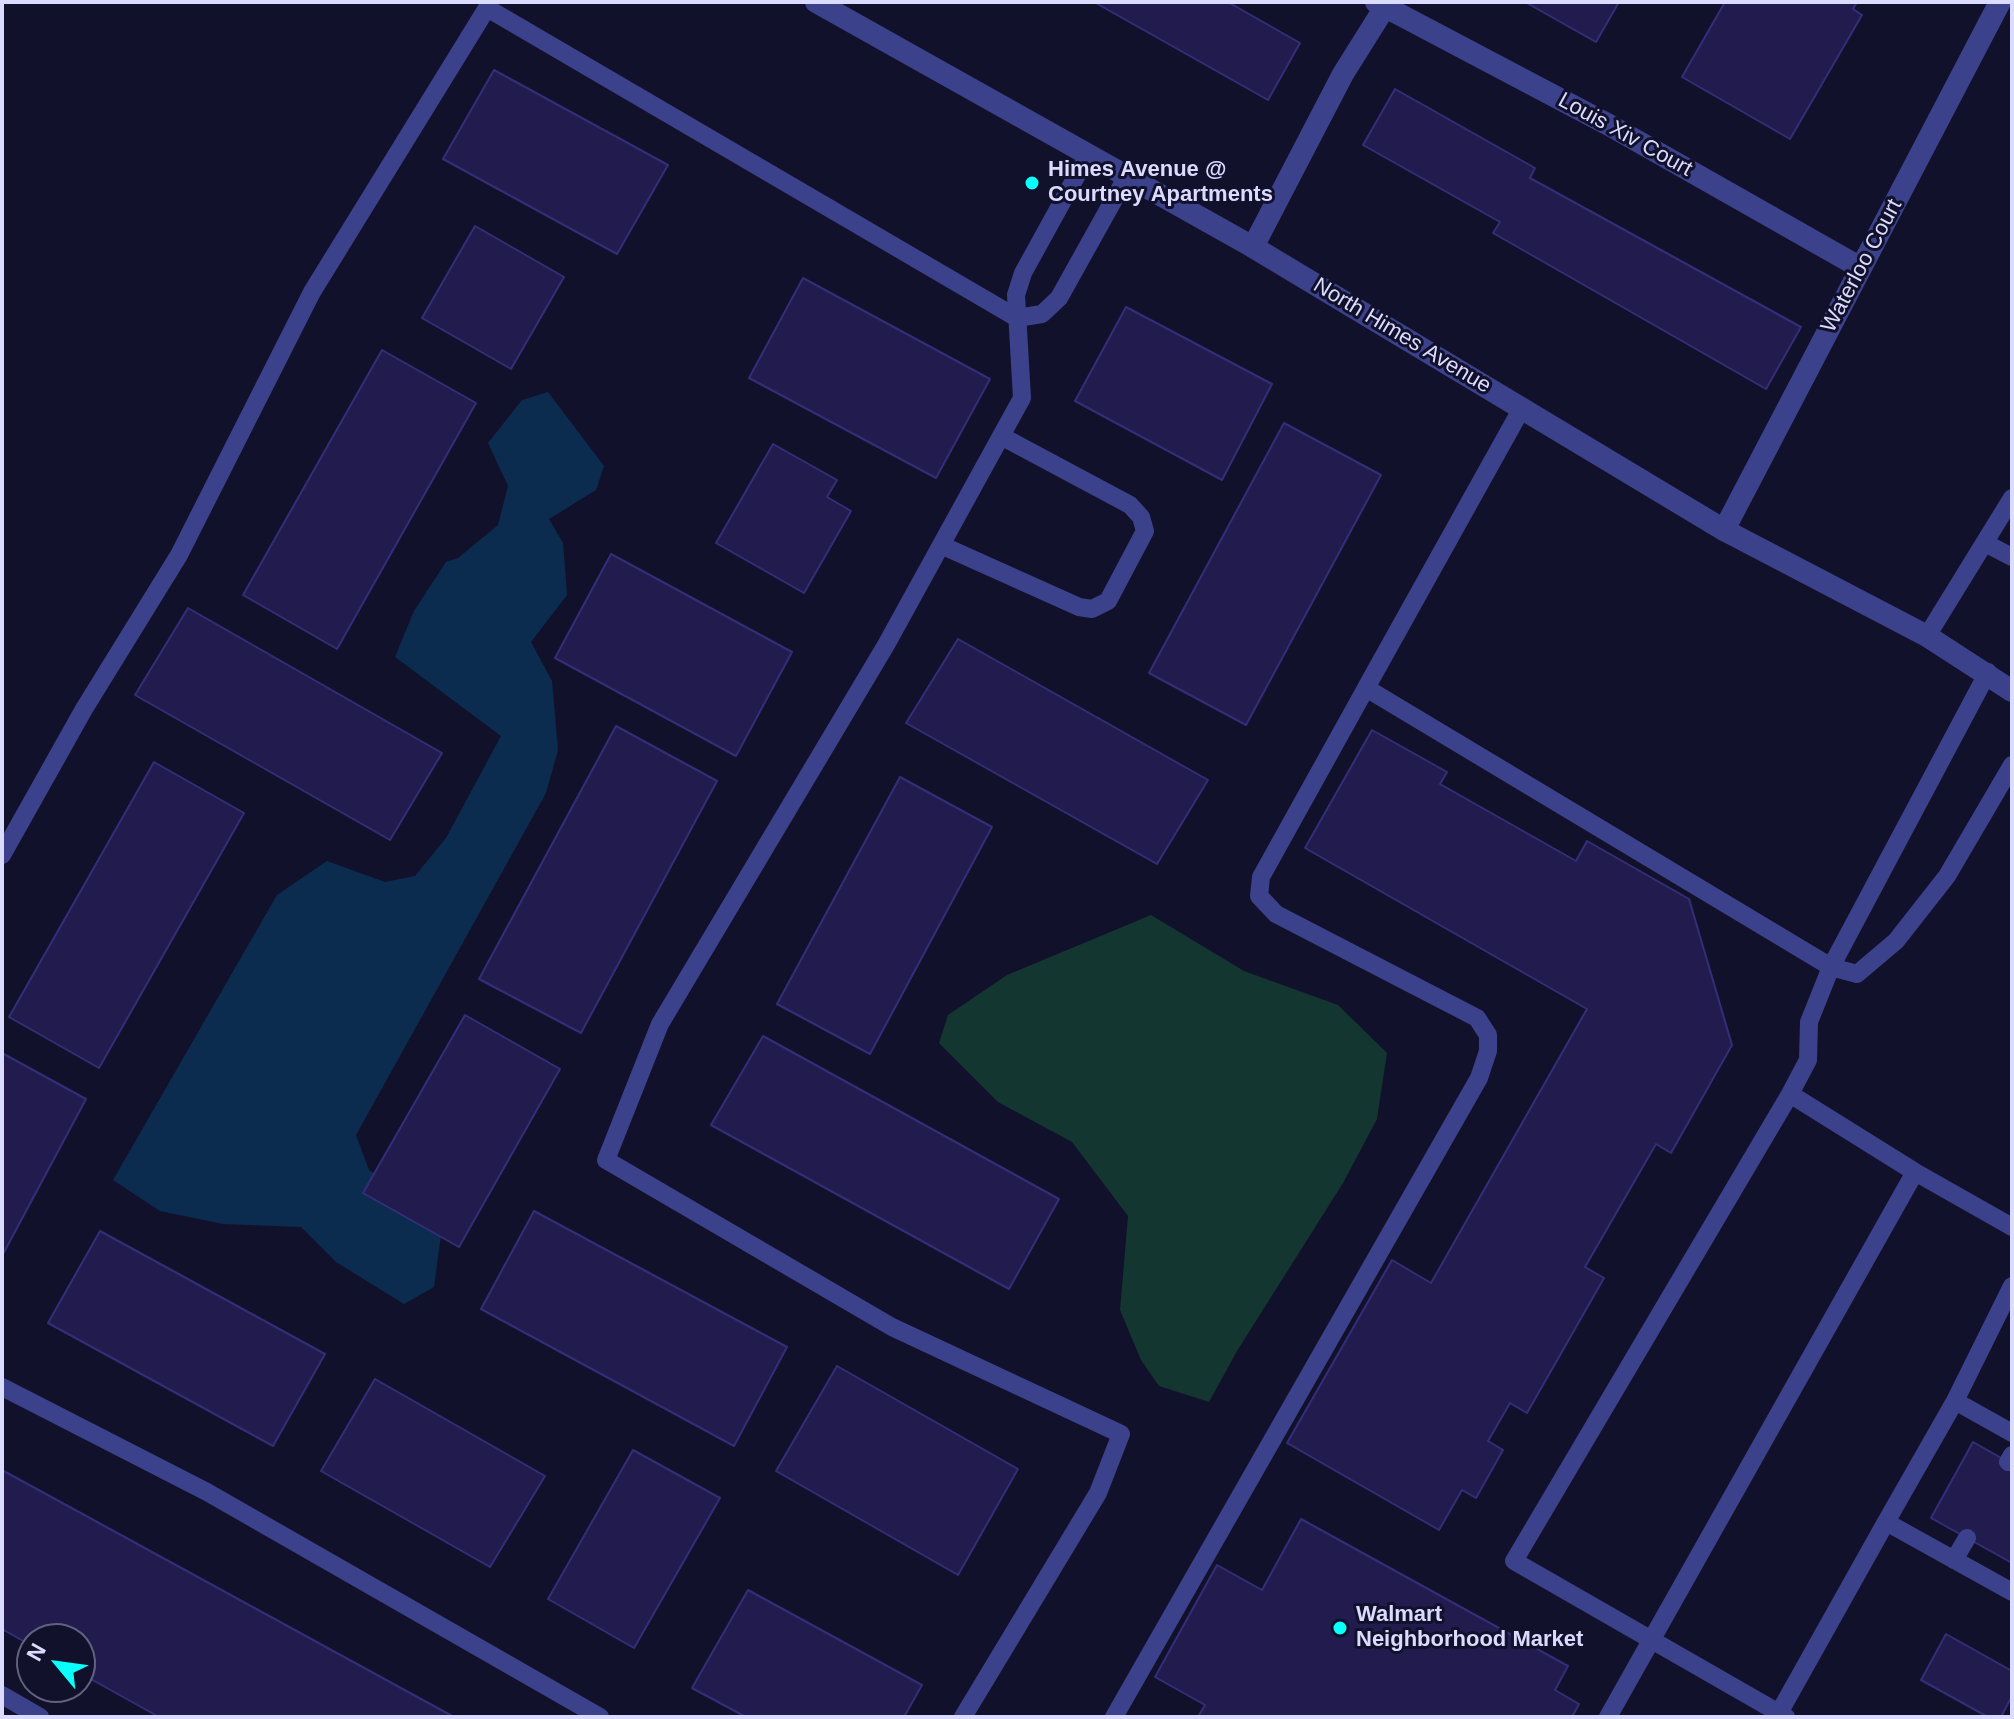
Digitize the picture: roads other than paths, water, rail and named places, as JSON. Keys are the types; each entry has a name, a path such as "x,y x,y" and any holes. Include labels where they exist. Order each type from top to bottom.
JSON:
{"street":[{"name":"North Himes Avenue","path":"816,2 1253,247 1724,530 1927,636 1988,672 2012,691"},
{"name":"Waterloo Court","path":"1724,530 2000,2"},
{"name":"Louis Xiv Court","path":"1253,247 1381,5 1609,125 1861,268"},
{"name":"North Himes Avenue","path":"1988,672 2012,680"}],"lane":[{"path":"2,855 84,709 179,555 312,292 488,5 1017,318 1042,314 1059,298 1127,176"},
{"path":"963,1717 1098,1493 1121,1434 892,1327 606,1160 660,1024 886,645 1022,398 1016,295 1023,273 1088,155"},
{"path":"1114,1717 1479,1078 1488,1051 1488,1035 1477,1018 1276,914 1259,896 1261,877 1522,408"},
{"path":"941,545 1079,607 1092,609 1108,601 1145,531 1141,517 1130,505 1001,436"},
{"path":"1927,636 2012,498"},
{"path":"1985,543 2012,557"},
{"path":"1988,672 1831,967 1809,1022 1808,1060 1790,1094 1514,1561 1782,1715 1955,1401 2012,1286"},
{"path":"1366,688 1831,967 1857,974 1896,941 1947,876 2012,765"},
{"path":"1790,1094 1915,1172 2012,1227"},
{"path":"1608,1717 1915,1172"},
{"path":"2,1387 207,1492 600,1717"},
{"path":"1955,1401 2012,1433"},
{"path":"1886,1522 1954,1560 2009,1583"},
{"path":"1954,1560 1967,1538"},
{"path":"2,1695 40,1717"}],"water":[{"path":"548,392 604,466 596,490 549,519 563,543 567,595 531,642 552,681 558,750 546,793 356,1135 369,1170 443,1220 434,1287 404,1304 336,1262 301,1227 223,1224 160,1211 113,1180 277,895 327,861 385,882 415,876 446,838 501,736 395,657 414,611 446,562 458,558 498,525 508,486 488,443 522,400"}],"place":[{"name":"Himes Avenue @ Courtney Apartments","path":"1032,183"},
{"name":"Walmart Neighborhood Market","path":"1340,1628"}]}
